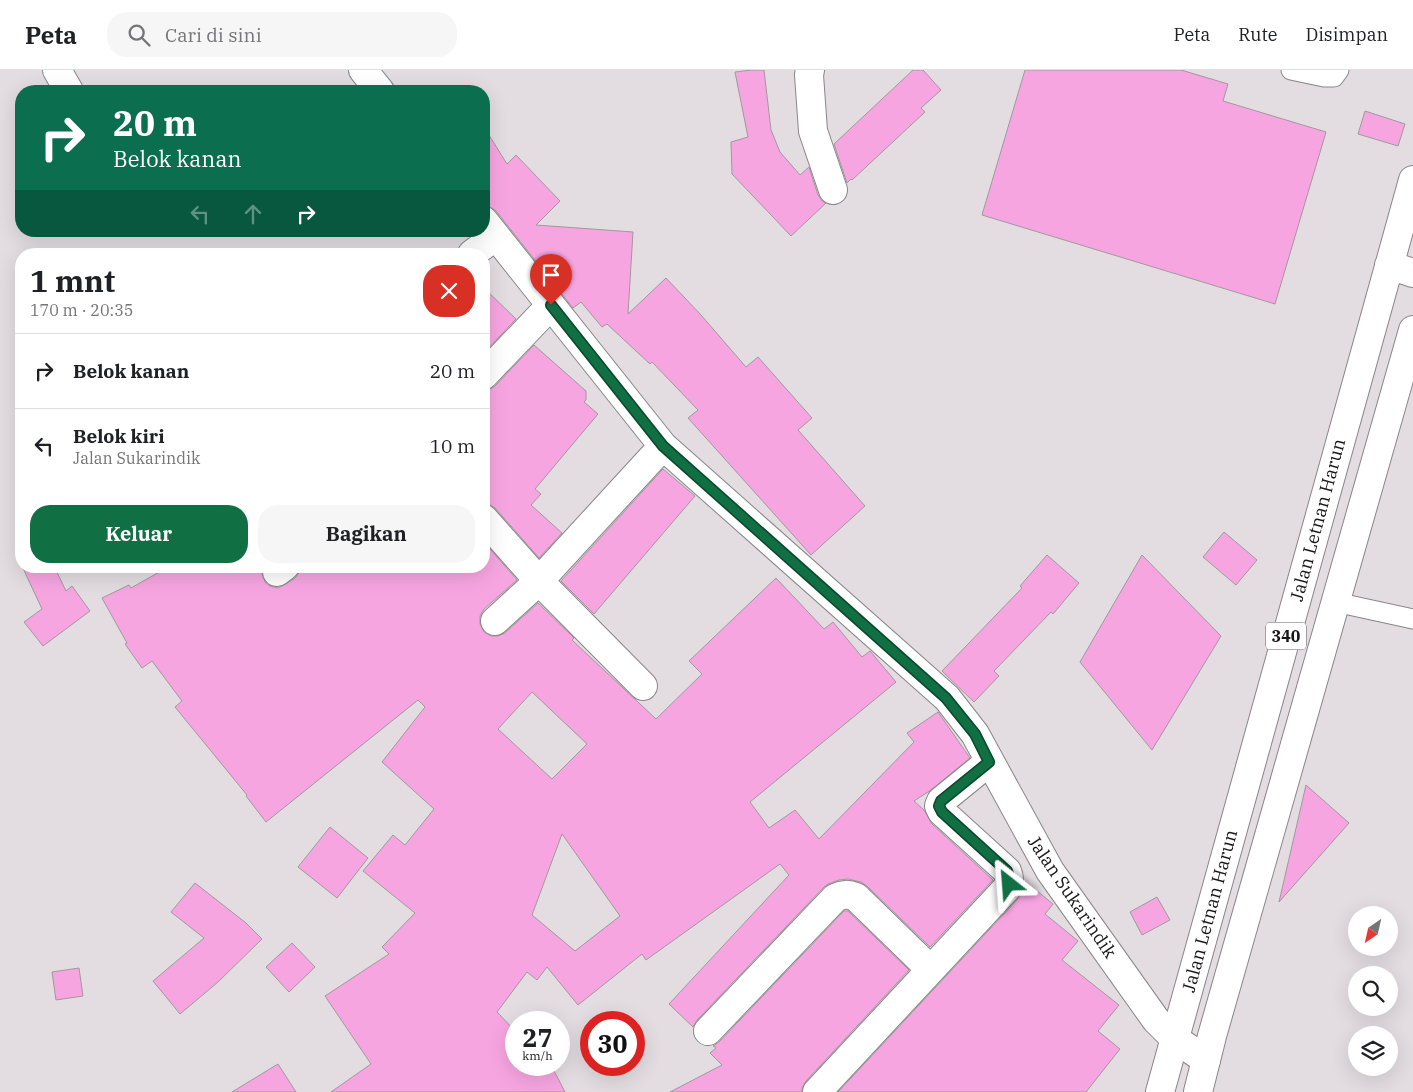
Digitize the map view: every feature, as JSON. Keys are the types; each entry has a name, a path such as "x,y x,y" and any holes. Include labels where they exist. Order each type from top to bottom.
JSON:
{"street":[{"path":"57,70 66,85"},
{"path":"363,70 375,85"},
{"path":"810,70 813,131 833,190"},
{"name":"Jalan Letnan Harun","path":"1160,1092 1401,269 1413,180"},
{"name":"Jalan Sukarindik","path":"490,229 663,446 946,698 975,734 1050,870 1156,1020 1175,1039 1206,1060"},
{"path":"476,248 484,237"},
{"path":"490,369 551,305"},
{"name":"Jalan Letnan Harun","path":"1198,1092 1413,330"},
{"path":"495,621 539,581 663,446"},
{"path":"490,526 539,581 642,686"},
{"path":"816,1092 1009,884 1007,871 942,812 939,806 941,801 989,762"},
{"path":"708,1031 835,898 842,894 856,897 930,969"}],"lane":[{"path":"1291,70 1324,77 1334,77 1339,70"},
{"path":"1335,602 1413,619"}],"building":[{"path":"764,70 771,130 780,152 800,175 809,167 818,195 826,203 791,236 732,174 731,142 748,137 735,72"},
{"path":"913,70 923,70 941,90 921,108 925,112 847,183 834,144"},
{"path":"1025,70 1181,70 1228,84 1223,101 1326,132 1275,304 982,215"},
{"path":"1365,111 1405,124 1398,146 1358,134"},
{"path":"490,137 507,164 516,155 560,201 536,225 633,232 628,314 666,278 746,367 758,357 812,418 798,430 865,506 811,555 688,418 698,410 652,362 650,364 607,324 602,327 581,302 573,308 496,211 490,207"},
{"path":"490,294 516,319 490,347"},
{"path":"534,345 586,391 586,400 584,402 598,414 535,489 541,494 531,505 562,533 539,558 496,509 490,505 490,389"},
{"path":"663,469 695,496 594,614 561,581"},
{"path":"1224,532 1257,560 1236,585 1203,557"},
{"path":"490,549 517,580 484,609 480,616 480,624 484,632 491,636 505,633 538,603 574,638 572,640 656,719 702,674 689,661 776,578 824,629 833,622 862,657 870,651 896,682 750,802 769,828 795,810 819,839 914,742 907,733 938,712 970,758 931,790 914,801 924,810 932,824 993,880 930,947 861,882 848,879 828,884 697,1020 693,1027 669,1004 789,875 780,864 646,960 642,954 578,1005 547,967 537,980 527,972 497,1012 505,1020 505,1076 557,1076 565,1092 331,1092 371,1064 325,996 389,954 382,947 415,913 363,871 393,835 405,845 434,809 382,762 425,707 418,700 266,822 247,795 175,707 182,701 152,661 142,668 125,644 127,643 102,598 129,585 131,588 158,573 262,573 265,582 270,586 278,588 299,573 490,573","holes":["532,692 587,744 552,779 498,729","562,834 620,916 575,951 532,915"]},
{"path":"1047,555 1079,583 1053,614 1051,612 994,671 999,676 974,702 942,671 1022,588 1020,586"},
{"path":"1142,555 1221,636 1152,750 1080,662"},
{"path":"25,573 57,573 66,591 72,586 90,611 43,646 24,622 42,609"},
{"path":"1306,785 1349,823 1279,902"},
{"path":"330,827 368,858 337,898 298,867"},
{"path":"1025,881 1053,904 1045,914 1078,941 1062,960 1119,1005 1098,1031 1120,1049 1086,1092 838,1092 1017,900 1023,891"},
{"path":"195,883 246,923 262,939 218,982 180,1014 153,981 204,938 171,912"},
{"path":"1157,897 1170,920 1142,935 1130,912"},
{"path":"844,911 848,911 909,970 806,1081 802,1092 670,1092 722,1065 710,1053 716,1048 713,1046 719,1042"},
{"path":"292,943 315,967 289,992 266,967"},
{"path":"79,968 83,996 56,1000 52,972"},
{"path":"278,1064 296,1092 232,1092"}],"route":[{"path":"551,305 663,446 946,698 975,734 989,762 941,801 939,806 942,812 1007,871 1009,884"}]}
